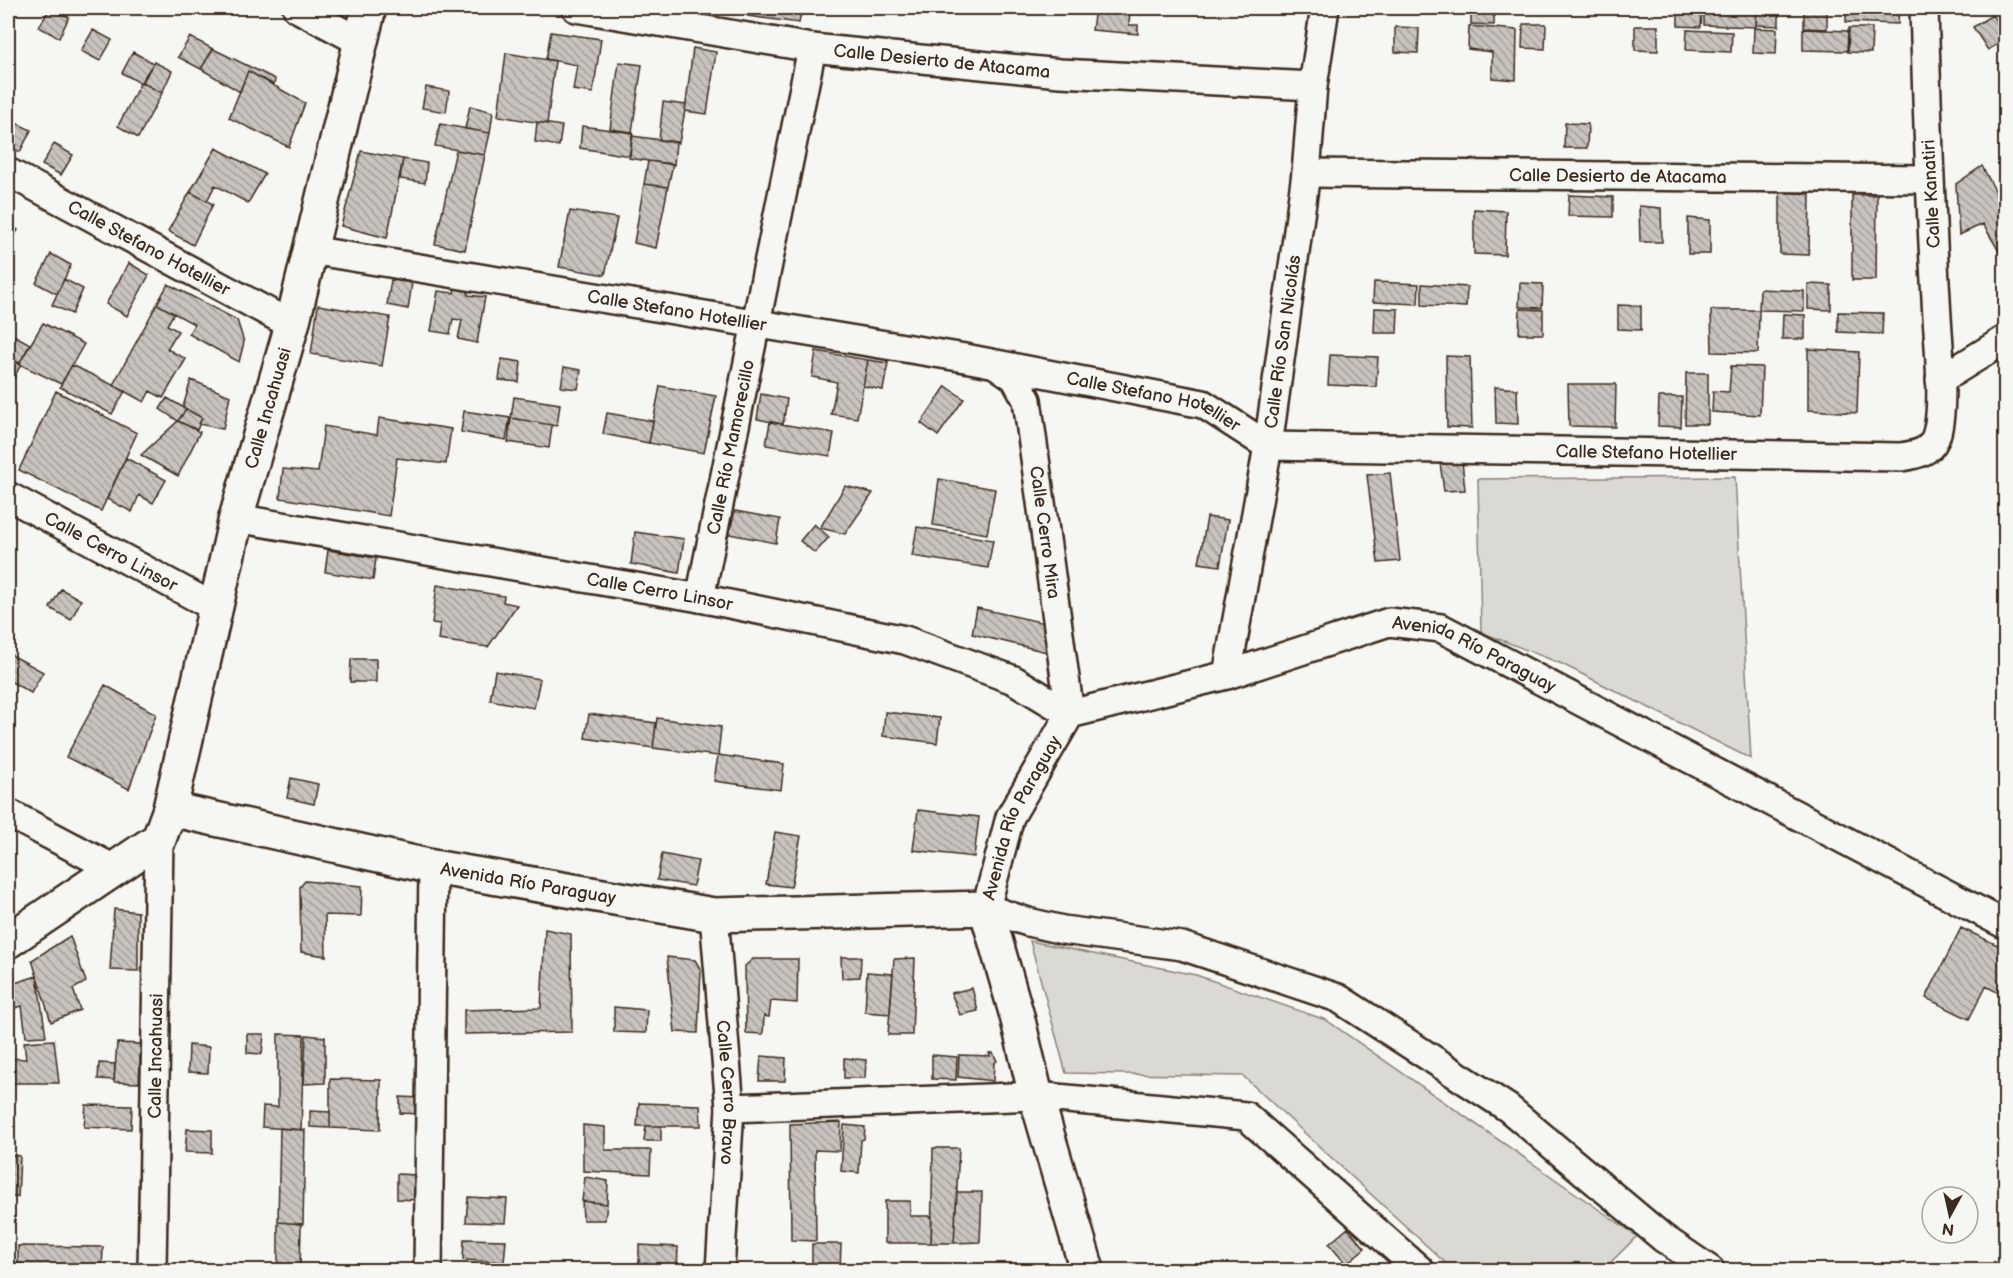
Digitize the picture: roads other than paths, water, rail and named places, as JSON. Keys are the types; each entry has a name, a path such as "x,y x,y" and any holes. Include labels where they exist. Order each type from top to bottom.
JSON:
{"street":[{"path":"297,8 361,42"},
{"name":"Calle Incahuasi","path":"170,809 236,518 292,325 369,8"},
{"name":"Calle Desierto de Atacama","path":"576,8 812,48 1060,73 1313,86"},
{"name":"Calle Río San Nicolás","path":"1227,675 1268,446 1306,173 1313,86 1325,8"},
{"name":"Calle Kanatiri","path":"1924,8 1929,178 1940,380"},
{"name":"Calle Río Mamorecillo","path":"700,598 812,48"},
{"name":"Calle Stefano Hotellier","path":"8,172 292,325"},
{"name":"Calle Desierto de Atacama","path":"1306,173 1929,178"},
{"name":"Calle Stefano Hotellier","path":"310,250 995,364 1203,404 1268,446 1901,458 1921,453 1934,441 1939,423 1940,380"},
{"path":"1940,380 2006,339"},
{"name":"Calle Cerro Mira","path":"995,364 1015,378 1027,400 1070,714"},
{"name":"Calle Cerro Linsor","path":"8,496 214,607"},
{"name":"Calle Cerro Linsor","path":"236,518 700,598 905,640 1014,680 1070,714"},
{"name":"Avenida Río Paraguay","path":"170,809 433,867 714,915 986,908 1010,817 1070,714 1227,675 1389,622 1441,628 2006,925"},
{"path":"8,941 159,839 170,809"},
{"path":"8,813 114,869"},
{"name":"Calle Incahuasi","path":"152,1270 159,839"},
{"path":"428,1270 433,867"},
{"path":"986,908 1017,1016 1036,1096 1086,1270"},
{"path":"986,908 1028,922 1063,930 1182,946 1338,998 1508,1108 1663,1238 1710,1270"},
{"name":"Calle Cerro Bravo","path":"714,915 730,1108 720,1270"},
{"path":"730,1108 1036,1096 1246,1116 1420,1270"}]}
